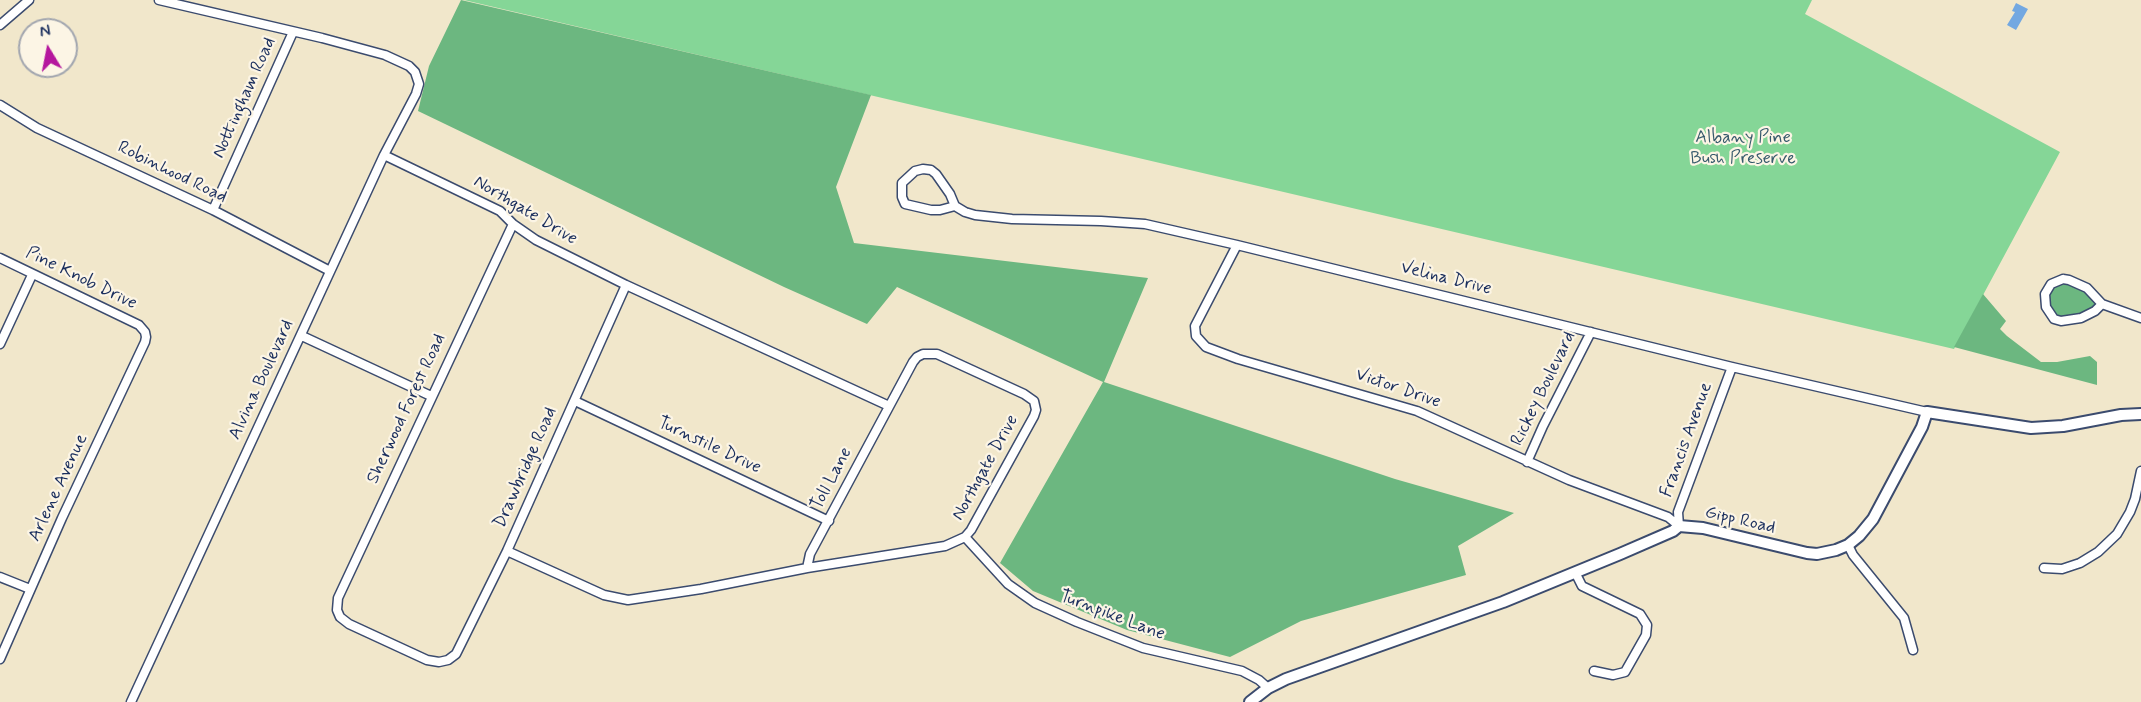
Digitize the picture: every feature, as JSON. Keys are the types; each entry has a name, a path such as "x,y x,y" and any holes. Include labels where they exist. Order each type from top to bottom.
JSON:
{"street":[{"path":"0,24 29,0"},
{"path":"159,0 293,32"},
{"name":"Alvina Boulevard","path":"131,702 419,84 415,72 409,66 385,55 293,32"},
{"name":"Nottingham Road","path":"213,210 293,32"},
{"name":"Robinhood Road","path":"0,105 37,128 213,210 330,271"},
{"name":"Northgate Drive","path":"384,155 500,211 513,224 536,240 626,285 889,406 913,362 923,354 930,353 937,354 1024,393 1034,401 1036,410 1034,416 993,492 965,537 957,543 627,600 604,595 507,551"},
{"name":"Velina Drive","path":"955,206 940,210 905,204 902,197 902,183 915,171 931,170 942,180 955,206 975,215 1012,219 1145,224 1732,367 1927,412"},
{"name":"Sherwood Forest Road","path":"448,660 439,662 427,660 349,624 340,617 337,609 338,598 513,224"},
{"name":"Victor Drive","path":"1237,245 1195,326 1196,336 1202,344 1238,359 1417,411 1569,480 1668,517 1679,526"},
{"name":"Pine Knob Drive","path":"0,258 139,325 145,332"},
{"path":"0,345 32,275"},
{"path":"2102,304 2095,311 2080,318 2061,321 2049,314 2044,301 2045,294 2051,285 2063,279 2069,280 2093,293 2102,304 2141,318"},
{"name":"Drawbridge Road","path":"448,660 456,654 507,551 626,285"},
{"name":"Arlene Avenue","path":"0,659 30,589 145,342 145,332"},
{"name":"Rickey Boulevard","path":"1527,462 1591,332"},
{"path":"302,336 431,396"},
{"name":"Francis Avenue","path":"1679,526 1678,512 1732,367"},
{"name":"Turnstile Drive","path":"575,401 829,521"},
{"name":"Toll Lane","path":"807,568 810,554 889,406"},
{"path":"1913,650 1904,618 1853,555 1848,545 1864,531 1873,519 1922,427 1927,412 2031,428 2063,426 2121,415 2141,414"},
{"path":"2044,568 2062,569 2080,563 2098,552 2117,534 2135,499 2141,471"},
{"name":"Gipp Road","path":"1250,702 1268,688 1314,669 1466,616 1575,572 1679,526 1703,528 1807,553 1827,552 1848,545"},
{"name":"Turnpike Lane","path":"965,537 1008,584 1035,603 1143,648 1242,671 1268,688"},
{"path":"1575,572 1582,586 1640,614 1647,625 1646,635 1625,672 1613,675 1594,672"},
{"path":"0,577 30,589"}],"green space":[{"path":"461,0 871,95 836,187 854,243 1148,278 1104,382 1395,479 1514,513 1458,546 1466,575 1301,621 1230,657 1127,630 1033,591 1000,563 1103,382 897,287 867,324 784,287 418,111 429,66"},
{"name":"Albany Pine Bush Preserve","path":"464,0 1812,0 1805,14 2060,152 1954,349"},
{"path":"2065,281 2085,290 2099,304 2090,312 2068,319 2052,315 2048,307 2049,289"},
{"path":"1983,294 2006,321 2000,329 2041,362 2057,362 2090,356 2097,362 2097,385 1954,347"}],"water":[{"path":"2016,3 2028,9 2016,30 2007,25 2015,12 2012,11"}]}
